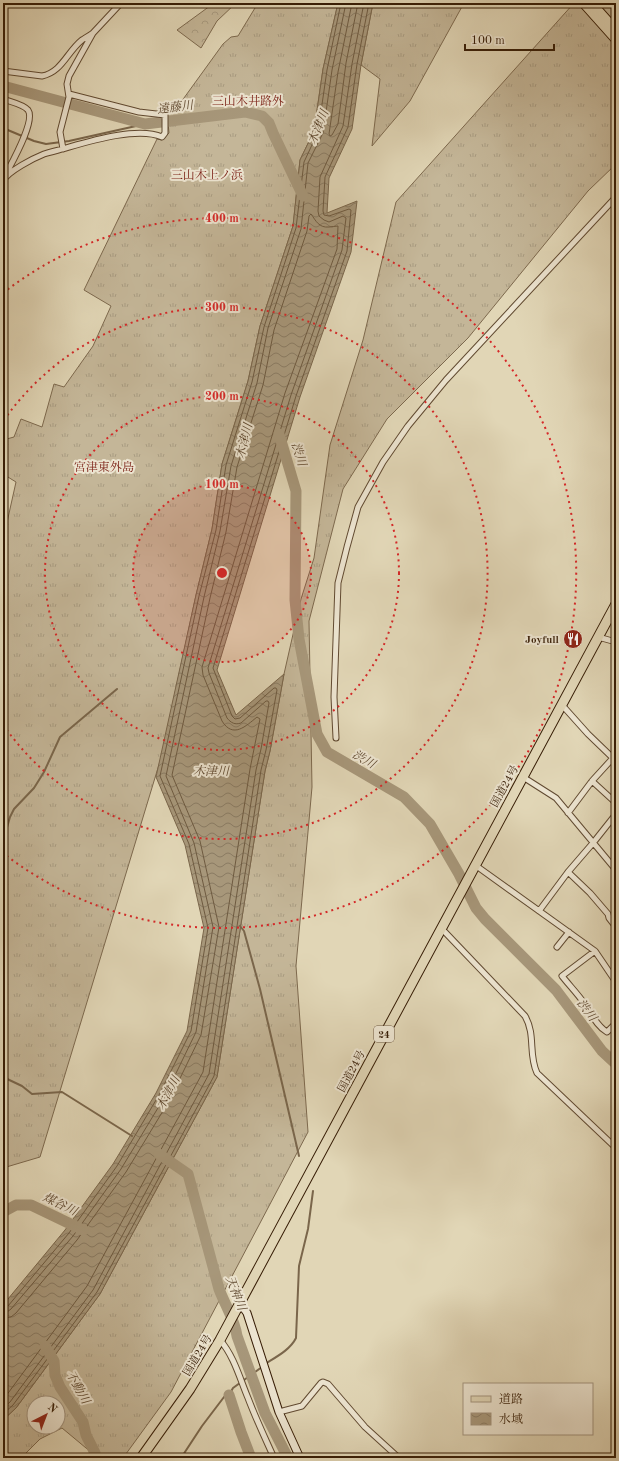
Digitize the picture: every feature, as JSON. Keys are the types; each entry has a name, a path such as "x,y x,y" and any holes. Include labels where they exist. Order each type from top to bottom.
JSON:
{"highway":[{"name":"国道24号","path":"141,1458 190,1389 220,1340 616,604"}],"main road":[{"path":"583,3 616,40"},
{"path":"592,3 616,30"}],"street":[{"path":"63,149 60,132 69,94 67,84 69,76 93,33 121,3"},
{"path":"3,71 42,76 48,75 59,67 82,40 93,33"},
{"path":"4,179 22,165 44,154 82,143 117,136 140,134 157,135 162,137 165,133 165,115 138,112 69,94"},
{"path":"3,99 24,106 30,116 24,138 4,179"},
{"path":"336,738 334,697 338,583 358,507 383,462 408,426 446,380 616,197"},
{"path":"598,636 616,642"},
{"path":"562,705 588,734 614,759 592,781 568,813"},
{"path":"523,776 556,798 616,870"},
{"path":"592,781 616,803"},
{"path":"539,911 568,872 614,821 616,814"},
{"path":"475,865 522,897 595,951 616,982"},
{"path":"568,872 590,893 608,914 609,918 616,927"},
{"path":"442,929 525,1016 531,1032 532,1057 537,1073 616,1148"},
{"path":"557,947 569,932"},
{"path":"595,951 562,976 585,1003 588,1011 603,1030 607,1032 616,1023"},
{"path":"611,974 616,971"},
{"path":"240,1302 248,1313 279,1412 296,1457"},
{"path":"220,1340 226,1347 236,1368 260,1428 274,1458"},
{"path":"279,1412 302,1406 321,1383 328,1384 356,1417 399,1458"}],"green space":[{"path":"214,3 236,3 217,21 201,48 177,30"},
{"path":"258,3 338,3 323,69 314,131 300,160 293,226 260,326 248,381 222,464 212,529 196,595 161,758 40,1157 3,1168 3,536 16,482 3,474 3,440 14,437 21,419 42,427 54,384 64,387 93,346 111,306 84,290 157,139 162,140 169,133 167,112 176,109 223,44 231,37 238,36"},
{"path":"373,3 464,3 410,101 372,146 380,79 361,65"},
{"path":"574,3 616,3 616,164 588,191 468,338 387,419 343,489 309,621 312,787 296,966 308,1132 171,1392 123,1458 98,1458 66,1431 66,1395 26,1395 26,1435 48,1435 40,1439 21,1458 3,1458 3,1420 16,1408 100,1294 217,1077 265,771 284,674 301,599 314,558 330,445 363,340 396,202"}],"water":[{"name":"木津川","path":"338,3 373,3 361,65 352,129 329,178 327,213 357,201 351,252 300,397 217,670 236,715 284,674 265,771 217,1077 100,1294 16,1408 3,1420 3,1305 65,1230 113,1164 156,1093 187,1031 204,928 185,845 156,777 212,529 222,464 248,381 260,326 293,226 300,160 314,131 323,69"}],"waterway":[{"name":"遠藤川","path":"3,86 145,124 245,112 262,116 269,123 303,196"},
{"path":"3,128 34,141 46,144 69,141 145,124"},
{"name":"渋川","path":"279,434 296,491 295,600 299,639 317,734 327,752 404,797 430,824 459,874 476,908 485,919 556,990 602,1051 616,1064"},
{"path":"3,835 6,831 14,809 34,788 44,772 60,737 117,689"},
{"path":"240,926 244,931 260,989 299,1156"},
{"path":"3,1077 22,1086 32,1094 62,1092 132,1136"},
{"name":"天神川","path":"159,1154 188,1174 219,1289 230,1312 237,1336 265,1413 288,1458"},
{"path":"265,1364 286,1350 296,1338 299,1266 308,1229 313,1191"},
{"name":"煤谷川","path":"3,1212 16,1205 31,1205 83,1230"},
{"name":"不動川","path":"45,1346 54,1361 55,1375 60,1387 83,1422 86,1435 96,1458"},
{"path":"181,1458 202,1426 224,1397 229,1395 233,1388 262,1367"},
{"path":"229,1395 251,1458"}],"place":[{"name":"Joyfull","path":"573,639"}],"district":[{"name":"三山木井路外","path":"248,101"},
{"name":"三山木上ノ浜","path":"207,175"},
{"name":"宮津東外島","path":"104,467"}]}
